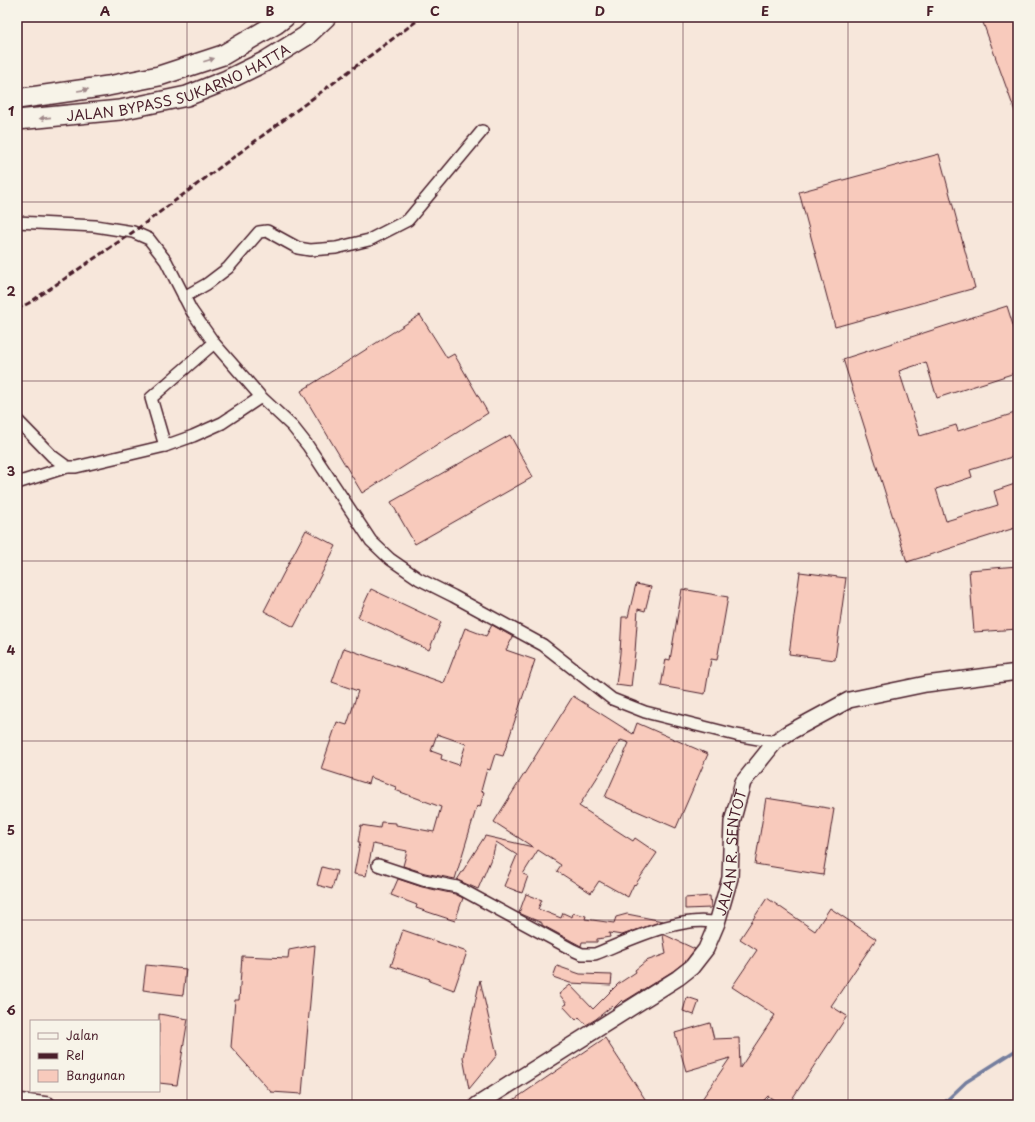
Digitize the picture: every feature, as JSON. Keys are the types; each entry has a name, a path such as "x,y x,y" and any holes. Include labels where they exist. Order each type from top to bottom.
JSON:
{"highway":[{"name":"JALAN BYPASS SUKARNO HATTA","path":"17,99 108,86 159,76 223,55 276,24 285,17"},
{"name":"JALAN BYPASS SUKARNO HATTA","path":"17,120 120,110 187,96 227,80 264,62 306,36 326,17"}],"street":[{"path":"184,297 207,284 228,268 259,232 264,230 298,248 310,250 336,248 369,240 408,220 482,132"},
{"path":"17,222 95,226 133,232 149,239 166,262 191,310 214,343 261,397 293,428 308,446 371,541 390,559 419,579 543,645 612,699 645,712 736,735 775,742"},
{"path":"164,446 151,398 214,343"},
{"path":"17,483 68,467 76,467 164,446 193,436 222,422 261,397"},
{"path":"17,420 52,456 68,467"},
{"name":"JALAN R. SENTOT","path":"477,1105 678,978 692,967 706,949 717,923 730,878 732,822 743,782 775,742 788,733 849,700 926,684 1018,672"},
{"path":"378,865 423,880 458,887 582,954 595,954 666,927 690,922 707,921 717,923"},
{"path":"17,1101 48,1105"}],"building":[{"path":"981,17 1018,17 1018,117 1017,117"},
{"path":"939,154 975,288 835,327 799,192"},
{"path":"1007,306 1018,341 1018,372 937,398 926,362 899,371 920,436 956,425 958,431 1018,412 1018,455 970,470 972,477 936,489 946,521 998,505 994,491 1018,483 1018,527 907,562 843,359"},
{"path":"420,315 447,358 454,354 488,413 362,493 301,391"},
{"path":"510,435 533,477 415,544 391,502"},
{"path":"306,530 336,546 294,627 264,611"},
{"path":"1018,566 1018,629 974,632 969,570"},
{"path":"800,572 846,578 835,660 789,654"},
{"path":"636,584 651,587 645,611 638,609 631,687 616,685 622,617 628,617"},
{"path":"371,589 441,622 429,650 358,617"},
{"path":"682,589 728,597 717,660 711,659 705,694 661,686 666,659 670,660"},
{"path":"492,625 513,637 506,650 535,660 503,756 495,754 490,770 487,769 481,791 484,792 480,807 477,806 455,879 425,873 403,866 407,851 373,844 366,876 354,874 360,842 358,842 361,825 380,828 381,822 396,823 396,825 434,832 441,807 395,790 396,787 370,777 368,784 321,769 337,722 347,725 358,691 332,682 344,648 444,683 465,628 486,636","holes":["437,734 466,744 459,765 441,759 442,755 431,751"]},
{"path":"573,696 633,734 637,723 708,754 676,828 605,797 629,743 621,740 579,806 633,841 635,838 657,853 635,885 634,884 628,897 599,881 591,893 557,871 561,865 538,850 523,874 528,876 522,893 504,886 517,855 496,842 493,854 478,889 457,880 485,836 533,847 494,822"},
{"path":"766,798 834,809 823,875 755,864"},
{"path":"322,867 337,871 332,889 317,885"},
{"path":"398,879 422,887 455,894 463,898 455,921 416,908 417,905 391,895"},
{"path":"526,894 542,900 538,909 561,918 563,913 572,917 573,913 586,916 585,919 614,923 616,917 627,914 663,921 622,935 609,933 610,937 597,939 597,942 582,942 581,946 542,925 542,923 519,913"},
{"path":"710,896 711,908 685,909 685,898"},
{"path":"767,898 815,931 830,908 876,939 831,1006 847,1016 788,1105 782,1105 768,1096 759,1105 698,1105 730,1058 686,1071 675,1033 710,1023 714,1039 739,1038 740,1068 775,1015 732,987 757,950 740,939"},
{"path":"403,930 467,952 454,990 429,981 430,979 391,966"},
{"path":"663,935 695,949 686,961 673,971 623,1002 622,1000 614,1008 612,1006 586,1025 579,1017 576,1020 563,1006 567,1004 559,994 570,985 593,1009 618,984 636,972 635,970 646,961 666,954"},
{"path":"315,945 302,1094 271,1092 231,1047 235,1000 239,1000 242,956 288,958 289,950"},
{"path":"146,965 186,969 183,995 143,990"},
{"path":"557,966 580,974 612,975 611,985 570,983 553,977"},
{"path":"480,980 497,1055 469,1089 463,1057"},
{"path":"687,997 699,1001 694,1015 683,1011"},
{"path":"159,1014 188,1019 177,1085 160,1083"},
{"path":"605,1038 649,1105 506,1105"}],"waterway":[{"path":"942,1105 966,1082 1018,1049"}],"railway":[{"path":"17,309 29,303 133,232 422,17"}]}
